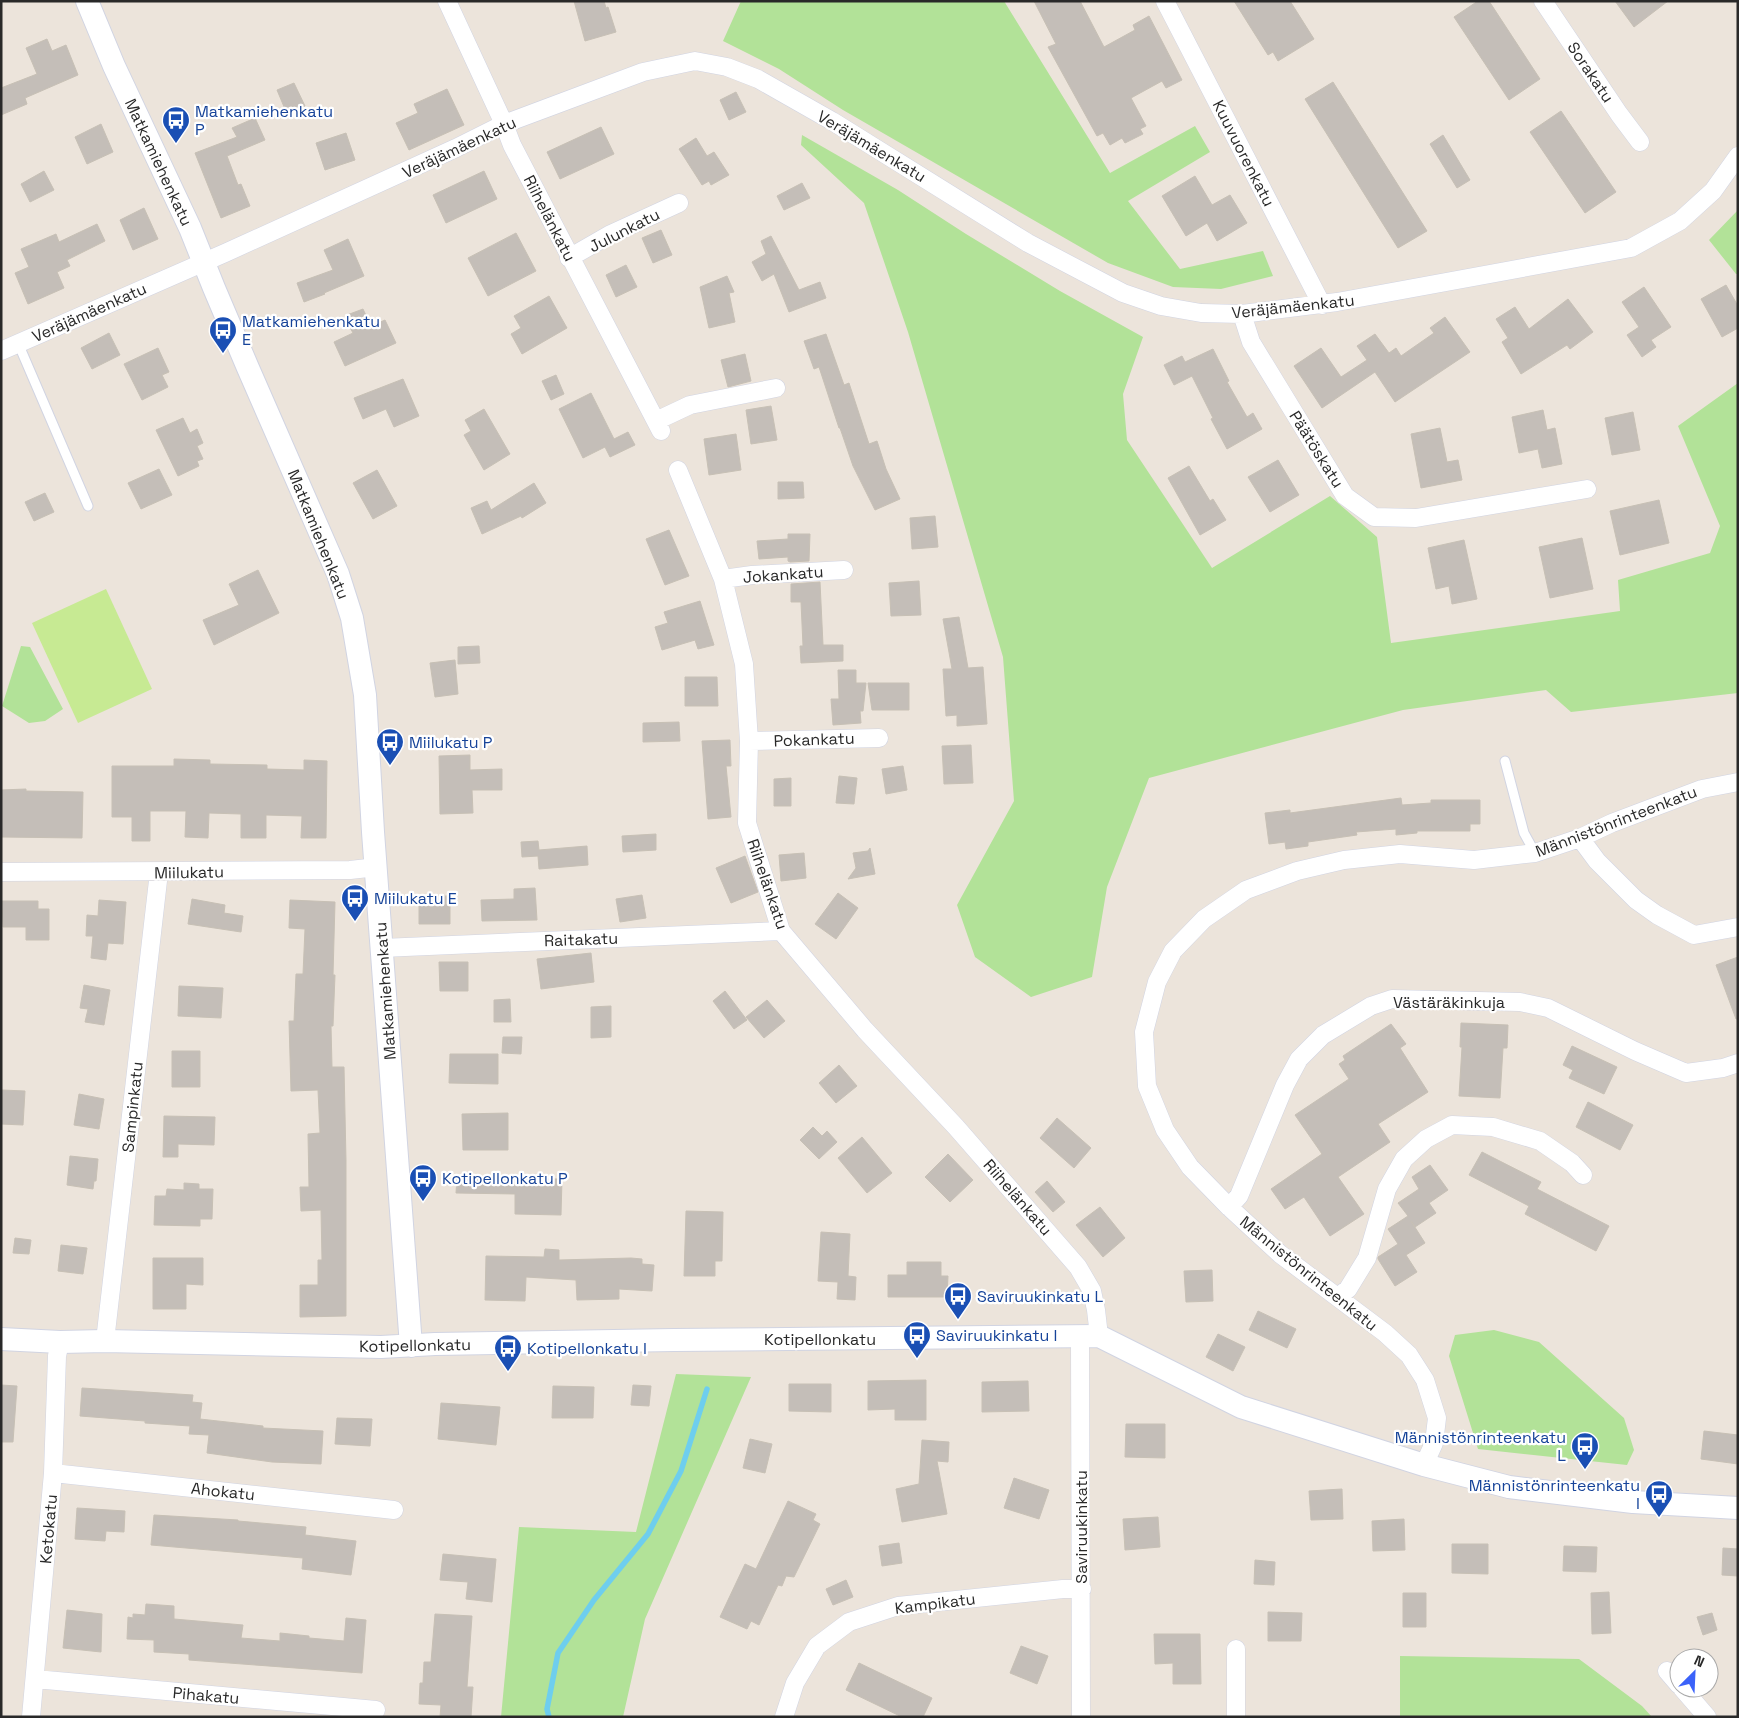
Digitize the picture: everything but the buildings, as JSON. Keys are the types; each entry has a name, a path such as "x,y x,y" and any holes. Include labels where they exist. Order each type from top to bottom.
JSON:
{"street":[{"name":"Matkamiehenkatu","path":"87,1 114,66 190,228 248,368 338,574 352,618 365,695 411,1346"},
{"name":"Riihelänkatu","path":"447,1 512,145 658,426 690,405 776,388"},
{"name":"Kuuvuorenkatu","path":"1165,1 1322,304"},
{"name":"Sorakatu","path":"1544,1 1619,114 1640,142"},
{"name":"Veräjämäenkatu","path":"1,351 456,148 504,124 643,72 695,61 727,67 758,79 832,121 1028,243 1123,293 1161,306 1201,313 1242,314 1322,304 1632,248 1680,221 1713,191 1738,156"},
{"name":"Julunkatu","path":"570,258 609,236 679,203"},
{"name":"Päätöskatu","path":"1242,314 1251,342 1345,496 1374,517 1416,518 1587,489"},
{"name":"Riihelänkatu","path":"678,470 723,579 744,664 749,741 747,823 781,930 865,1030 956,1127 1078,1267 1092,1291 1096,1310 1090,1337"},
{"name":"Jokankatu","path":"723,579 752,575 844,570"},
{"name":"Pokankatu","path":"749,741 879,738"},
{"name":"Männistönrinteenkatu","path":"1424,1465 1434,1443 1436,1418 1425,1380 1409,1355 1385,1334 1280,1254 1228,1207 1190,1167 1165,1130 1147,1086 1144,1032 1157,982 1173,951 1204,919 1246,890 1296,871 1344,860 1400,854 1474,860 1535,853 1580,838 1612,823 1702,789 1738,782"},
{"path":"1580,838 1597,861 1636,900 1657,915 1694,935 1738,927"},
{"name":"Miilukatu","path":"1,872 350,870 377,867"},
{"name":"Sampinkatu","path":"105,1341 159,872"},
{"name":"Raitakatu","path":"382,948 781,930"},
{"name":"Västäräkinkuja","path":"1228,1207 1239,1196 1285,1085 1299,1059 1323,1035 1370,1006 1392,999 1520,1002 1548,1008 1635,1052 1686,1073 1723,1068 1738,1063"},
{"path":"1338,1298 1348,1289 1367,1258 1387,1189 1404,1159 1426,1139 1452,1125 1492,1127 1540,1142 1572,1163 1583,1175"},
{"path":"1090,1337 1241,1407 1424,1465 1509,1487 1633,1502 1738,1508"},
{"name":"Kotipellonkatu","path":"1,1339 60,1342 105,1341 381,1347 683,1340 1090,1337"},
{"name":"Saviruukinkatu","path":"1081,1717 1082,1589 1090,1337"},
{"name":"Ketokatu","path":"31,1717 53,1473 57,1356 60,1342"},
{"name":"Ahokatu","path":"53,1473 394,1510"},
{"name":"Kampikatu","path":"784,1717 795,1683 817,1646 850,1622 898,1606 1082,1589"},
{"path":"1236,1649 1236,1717"},
{"name":"Pihakatu","path":"35,1679 376,1710"},
{"path":"1691,1698 1707,1717"}],"lane":[{"path":"18,344 88,506"},
{"path":"1505,761 1524,834 1535,853"}],"green space":[{"path":"741,1 1004,1 1110,173 1195,126 1210,152 1128,201 1180,269 1263,251 1273,276 1221,289 1173,287 1108,263 843,110 779,69 723,41"},
{"path":"802,135 898,190 1060,291 1143,337 1123,394 1127,440 1212,568 1330,496 1377,537 1391,643 1620,611 1618,580 1710,553 1720,526 1678,426 1738,383 1738,693 1571,712 1546,690 1403,710 1149,778 1107,887 1092,977 1031,997 975,957 957,905 1014,801 1003,657 908,332 864,203 801,145"},
{"path":"1738,210 1738,274 1736,274 1709,240"},
{"path":"106,589 152,689 78,723 32,623"},
{"path":"21,646 30,647 63,709 45,721 29,723 2,706"},
{"path":"1494,1330 1539,1342 1624,1418 1634,1450 1627,1465 1478,1449 1449,1356 1455,1335"},
{"path":"676,1374 751,1377 645,1619 623,1717 501,1717 519,1527 636,1532"},
{"path":"1400,1656 1579,1659 1642,1706 1652,1717 1400,1717"}],"waterway":[{"path":"549,1717 547,1709 558,1653 594,1600 648,1534 681,1471 707,1389"}],"place":[{"name":"Matkamiehenkatu P","path":"176,144"},
{"name":"Matkamiehenkatu E","path":"223,354"},
{"name":"Miilukatu P","path":"390,766"},
{"name":"Miilukatu E","path":"355,922"},
{"name":"Kotipellonkatu P","path":"423,1202"},
{"name":"Saviruukinkatu L","path":"958,1320"},
{"name":"Saviruukinkatu I","path":"917,1359"},
{"name":"Kotipellonkatu I","path":"508,1372"},
{"name":"Männistönrinteenkatu L","path":"1585,1470"},
{"name":"Männistönrinteenkatu I","path":"1659,1518"}]}
